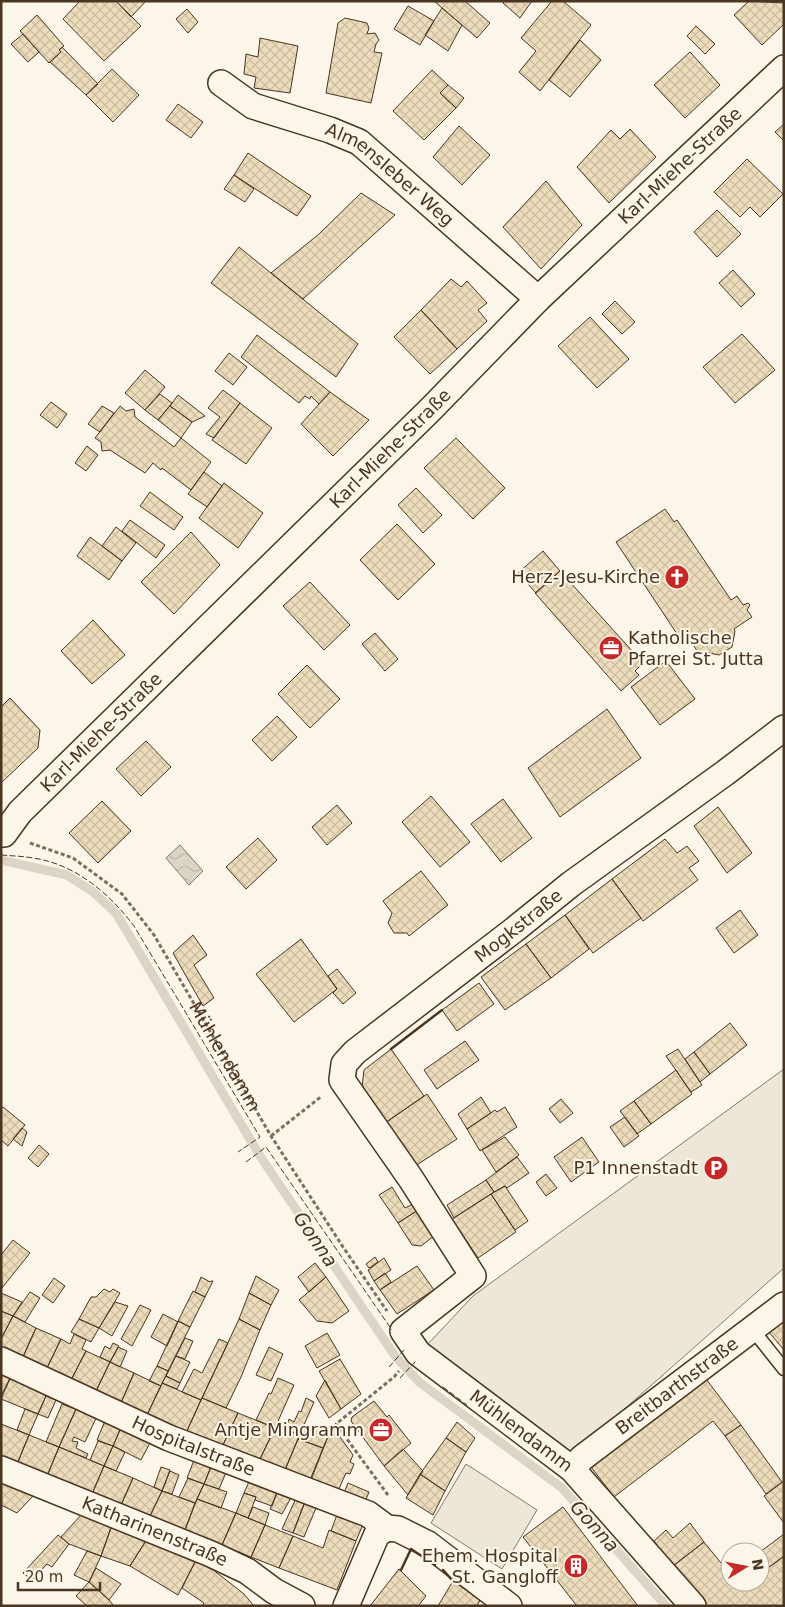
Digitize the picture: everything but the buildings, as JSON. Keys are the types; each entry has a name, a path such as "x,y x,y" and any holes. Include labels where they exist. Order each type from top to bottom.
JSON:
{"street":[{"name":"Karl-Miehe-Straße","path":"4,834 20,812 431,409 538,299 784,68"},
{"name":"Almensleber Weg","path":"221,83 253,106 330,130 359,142 538,299"},
{"name":"Mogkstraße","path":"342,1080 344,1064 355,1052 571,884 784,728"},
{"path":"342,1080 411,1178 473,1276 402,1332"},
{"name":"Breitbarthstraße","path":"572,1469 582,1458 784,1305"},
{"name":"Mühlendamm","path":"402,1332 418,1353 572,1469 693,1606"},
{"name":"Hospitalstraße","path":"1,1360 169,1438 368,1514 387,1528 398,1529 428,1544 509,1606"},
{"name":"Katharinenstraße","path":"1,1470 211,1554 248,1571 274,1591 302,1606"},
{"path":"346,1606 376,1534 387,1528"}],"lane":[{"path":"753,1330 784,1369"}],"path":[{"name":"Mühlendamm","path":"4,834 73,858 122,894 154,935 271,1136 343,1247 402,1332"},
{"path":"271,1136 342,1080"},
{"path":"387,1528 388,1494 336,1424 394,1377"}],"shaded area":[{"name":"P1 Innenstadt","path":"784,1069 784,1268 569,1458 428,1344 473,1296"},
{"path":"466,1464 537,1510 502,1569 431,1523"}],"water":[{"path":"180,845 203,871 189,885 166,858"}],"waterway":[{"name":"Gonna","path":"1,860 67,875 93,892 116,913 260,1156 395,1356 419,1382 562,1488 666,1606"}],"fence":[{"path":"1,855 29,857 48,861 77,873 114,902 134,926 260,1137 238,1152"},
{"path":"246,1162 266,1147 392,1330"},
{"path":"389,1367 404,1350"},
{"path":"400,1378 415,1362"},
{"path":"443,1387 467,1405"}],"wall":[{"path":"391,1049 442,1010"},
{"path":"401,1570 411,1549 435,1565"},
{"path":"443,1570 453,1581"}],"place":[{"name":"Herz-Jesu-Kirche","path":"677,577"},
{"name":"Katholische Pfarrei St. Jutta","path":"611,648"},
{"name":"P1 Innenstadt","path":"716,1168"},
{"name":"Antje Mingramm","path":"381,1430"},
{"name":"Ehem. Hospital St. Gangloff","path":"576,1566"}]}
